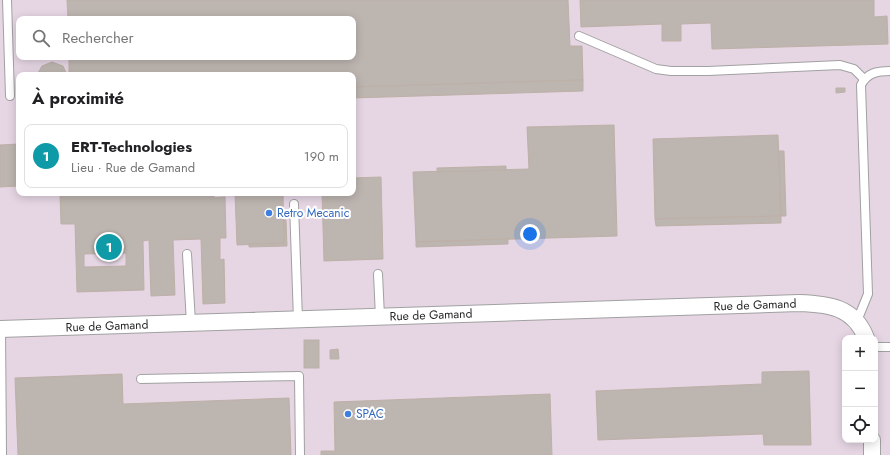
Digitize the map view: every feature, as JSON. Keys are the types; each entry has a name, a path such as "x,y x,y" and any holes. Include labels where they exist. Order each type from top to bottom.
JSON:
{"street":[{"name":"Rue de Gamand","path":"0,329 799,303 833,307 845,311 857,321"},
{"path":"857,321 864,335"},
{"path":"872,443 872,455"}],"lane":[{"path":"7,0 10,96"},
{"path":"579,36 656,69 671,71 701,71 840,64 854,69 864,79"},
{"path":"857,321 868,294 861,85 864,79 870,74 890,71"},
{"path":"294,204 298,320"},
{"path":"188,254 191,323"},
{"path":"378,274 380,317"},
{"path":"0,329 2,455"},
{"path":"878,347 890,347"},
{"path":"141,380 299,376 300,455"}],"shaded area":[{"path":"0,0 890,0 890,455 0,455"}],"building":[{"path":"67,0 568,0 570,46 582,46 583,80 356,87 356,72 69,72 69,60 356,60 356,16 68,16"},
{"path":"580,0 874,0 874,17 887,16 888,44 712,49 711,23 681,24 681,41 662,41 662,24 581,27"},
{"path":"52,62 63,66 66,72 39,72 42,66"},
{"path":"583,80 583,91 356,98 356,87"},
{"path":"836,88 845,88 845,92 836,93"},
{"path":"614,125 617,236 416,242 413,172 529,169 527,127"},
{"path":"778,135 781,216 655,219 653,139"},
{"path":"16,144 16,186 0,187 0,145"},
{"path":"779,151 784,151 786,216 781,216"},
{"path":"506,166 506,170 437,172 437,168"},
{"path":"381,177 383,259 324,261 322,196 356,196 356,178"},
{"path":"60,196 225,197 226,238 220,238 220,260 224,259 225,303 203,304 201,239 173,240 175,295 151,296 149,240 143,241 144,290 77,292 75,224 61,224","holes":["126,253 126,266 84,267 84,254"]},
{"path":"235,196 283,196 284,243 237,245"},
{"path":"781,216 781,223 656,226 655,219"},
{"path":"284,220 286,220 287,246 249,247 249,244 284,243"},
{"path":"508,239 508,244 416,247 416,242"},
{"path":"304,340 319,340 319,368 304,368"},
{"path":"338,349 339,359 330,359 330,350"},
{"path":"809,371 811,445 764,445 763,434 598,440 596,391 762,384 762,372"},
{"path":"122,374 123,404 289,398 291,455 18,455 15,378"},
{"path":"550,394 552,455 321,455 321,451 335,451 334,402"}],"place":[{"name":"Retro Mecanic","path":"269,213"},
{"name":"ERT-Technologies","path":"109,247"},
{"name":"SPAC","path":"348,414"}]}
